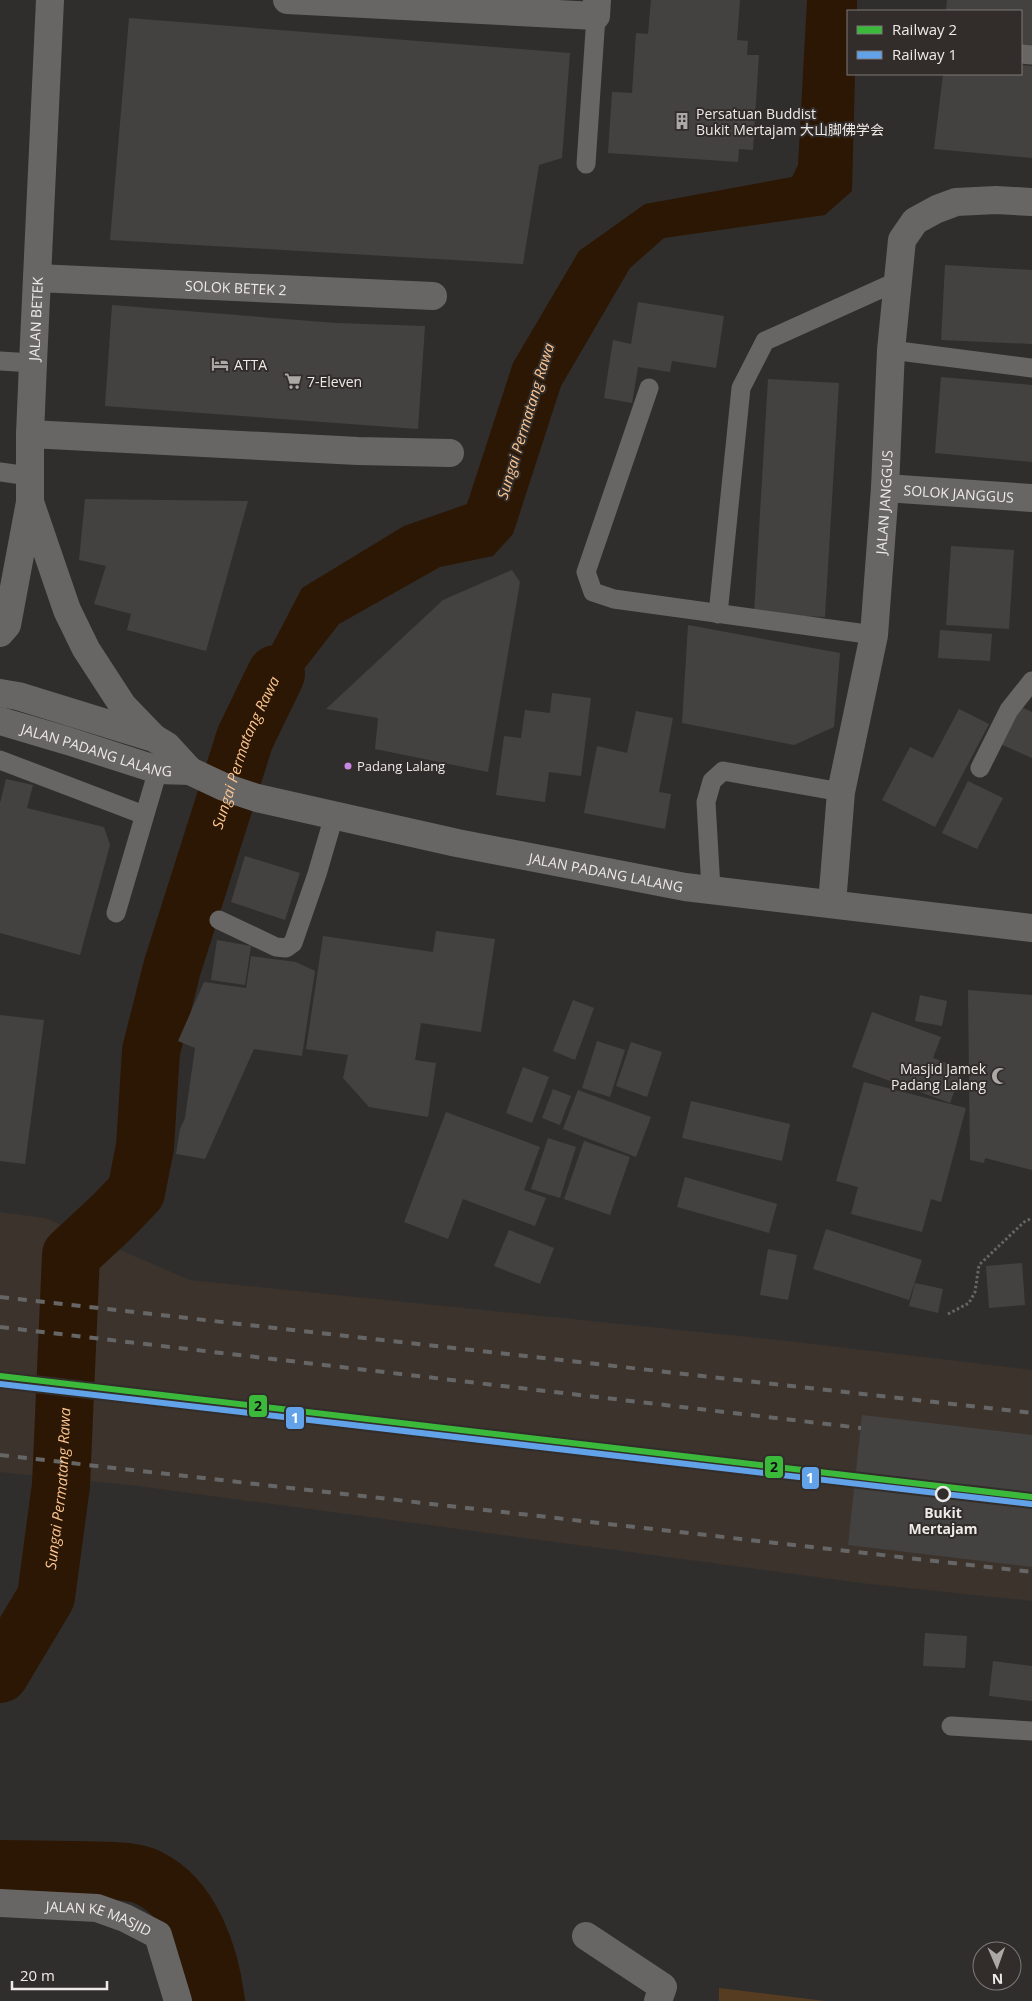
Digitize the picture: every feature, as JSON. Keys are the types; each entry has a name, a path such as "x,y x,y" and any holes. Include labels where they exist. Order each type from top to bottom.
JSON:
{"street":[{"name":"JALAN BETEK","path":"0,633 7,625 30,489 30,434 50,0"},
{"path":"288,0 597,8"},
{"name":"JALAN JANGGUS","path":"832,904 841,792 874,635 885,488 891,350 902,240 915,221 937,209 956,202 996,200 1032,202"},
{"name":"SOLOK BETEK 2","path":"37,278 433,296"},
{"path":"30,434 358,451 450,453"},
{"name":"SOLOK JANGGUS","path":"885,488 1032,498"},
{"path":"30,489 67,610 86,648 123,706 154,738"},
{"path":"0,693 18,696 154,738"},
{"name":"JALAN PADANG LALANG","path":"2,727 158,770 195,774 224,787 257,798 457,843 685,886 1032,928"},
{"name":"JALAN PADANG LALANG","path":"154,738 168,746 195,774"},
{"name":"JALAN KE MASJID","path":"0,1903 97,1908 125,1918 158,1935 178,2001"},
{"path":"586,1936 663,1987 658,2001"}],"lane":[{"path":"586,164 597,8"},
{"path":"718,614 741,388 765,341 898,281"},
{"path":"891,350 1032,368"},
{"path":"0,361 33,363"},
{"path":"649,388 586,572 593,592 614,599 874,635"},
{"path":"0,472 30,489"},
{"path":"980,768 1009,710 1032,681"},
{"path":"0,760 144,815"},
{"path":"116,913 158,770"},
{"path":"711,889 706,802 712,782 723,770 841,792"},
{"path":"218,920 276,947 286,948 293,942 317,874 334,816"},
{"path":"951,1726 1032,1731"}],"path":[{"path":"948,1314 969,1303 975,1292 979,1265 1024,1222 1032,1218"}],"shaded area":[{"path":"0,1212 45,1218 190,1280 788,1341 1032,1370 1032,1601 869,1584 130,1485 0,1472"},
{"path":"719,1988 825,2001 719,2001"}],"water":[{"path":"807,0 857,0 857,10 847,10 847,75 855,75 852,191 825,215 664,238 630,268 561,386 513,534 493,556 440,567 339,624 286,692 273,722 266,755 223,739 302,588 404,526 467,504 513,363 579,251 645,204 792,177 798,165"}],"building":[{"name":"Persatuan Buddist Bukit Mertajam 大山脚佛学会","path":"651,0 740,0 737,40 748,41 747,55 759,55 753,150 739,149 738,162 608,153 612,92 632,93 636,33 648,34"},
{"path":"947,0 1032,0 1032,47 1022,46 1022,10 946,10"},
{"path":"129,18 570,53 562,158 539,165 523,264 110,240"},
{"path":"1022,65 1032,66 1032,158 934,149 943,75 1022,75"},
{"path":"945,265 1032,270 1032,344 941,340"},
{"path":"638,302 724,316 716,368 672,361 670,372 638,367 632,403 604,398 613,340 631,344"},
{"name":"ATTA","path":"112,305 336,323 425,326 418,429 105,406"},
{"path":"941,377 1032,385 1032,462 935,453"},
{"path":"768,379 839,383 825,617 754,614"},
{"path":"85,499 248,501 206,651 127,630 131,614 94,604 106,566 79,560"},
{"path":"951,546 1014,550 1009,629 946,625"},
{"path":"512,570 520,582 488,772 375,749 378,718 326,709 443,600"},
{"path":"688,625 840,653 834,727 794,745 682,723"},
{"path":"940,630 992,634 990,661 938,658"},
{"path":"552,693 591,698 581,776 549,772 545,802 496,795 504,736 521,738 525,710 550,713"},
{"path":"1015,704 1032,712 1032,758 998,743"},
{"path":"959,709 989,724 935,827 882,800 910,747 933,758"},
{"path":"636,711 673,718 659,792 671,794 665,829 584,813 597,746 627,753"},
{"path":"6,779 33,785 27,808 104,827 110,845 80,955 0,933 0,803"},
{"path":"968,781 1003,798 977,849 942,833"},
{"path":"245,856 300,873 285,920 231,902"},
{"path":"436,931 495,939 481,1032 421,1023 415,1060 436,1063 428,1117 369,1107 343,1078 348,1055 306,1049 323,936 433,952"},
{"path":"217,940 251,946 245,985 211,980"},
{"path":"251,956 296,962 315,971 302,1056 254,1049 205,1159 176,1154 180,1129 185,1118 195,1048 178,1041 204,982 246,988"},
{"name":"Masjid Jamek Padang Lalang","path":"968,990 1032,995 1032,1170 985,1158 984,1163 970,1160"},
{"path":"920,995 947,1001 942,1026 915,1021"},
{"path":"573,1000 594,1008 575,1060 553,1051"},
{"path":"872,1012 941,1037 933,1058 963,1069 950,1103 852,1067"},
{"path":"0,1015 44,1020 25,1164 0,1161"},
{"path":"597,1041 625,1050 610,1097 582,1088"},
{"path":"631,1042 662,1052 647,1097 616,1086"},
{"path":"523,1067 549,1077 532,1123 506,1113"},
{"path":"864,1082 966,1108 941,1202 931,1199 922,1232 851,1214 858,1187 836,1181"},
{"path":"553,1089 571,1096 560,1125 542,1118"},
{"path":"578,1090 651,1117 636,1157 563,1129"},
{"path":"691,1101 790,1124 782,1161 682,1138"},
{"path":"446,1112 540,1147 524,1190 546,1198 535,1226 463,1199 448,1239 404,1222"},
{"path":"548,1138 576,1147 560,1198 531,1189"},
{"path":"584,1141 630,1157 610,1215 564,1199"},
{"path":"685,1177 777,1204 769,1233 677,1207"},
{"path":"826,1229 922,1260 909,1300 813,1269"},
{"path":"509,1230 554,1248 540,1284 494,1266"},
{"path":"768,1249 797,1255 788,1300 760,1295"},
{"path":"1022,1263 1025,1305 989,1308 986,1266"},
{"path":"915,1283 943,1289 938,1313 909,1306"},
{"name":"Bukit Mertajam","path":"862,1415 1032,1435 1032,1567 848,1545"},
{"path":"925,1633 967,1636 965,1668 923,1666"},
{"path":"993,1661 1032,1666 1032,1701 989,1696"}],"waterway":[{"name":"Sungai Permatang Rawa","path":"0,1674 46,1597 61,1485 71,1255 136,1192 145,1147 151,1051 172,968 245,738 276,674"},
{"name":"Sungai Permatang Rawa","path":"0,1869 134,1873 149,1878 164,1887 188,1914 196,1930 204,1948 216,2001"}],"railway":[{"path":"0,1297 1032,1413"},
{"path":"0,1327 861,1428"},
{"path":"0,1455 1032,1572"}],"rail line":[{"name":"2","path":"0,1376 1032,1497"},
{"name":"1","path":"0,1384 1031,1504"}],"place":[{"name":"Persatuan Buddist Bukit Mertajam 大山脚佛学会","path":"682,121"},
{"name":"ATTA","path":"220,364"},
{"name":"7-Eleven","path":"293,381"},
{"name":"Padang Lalang","path":"348,766"},
{"name":"Masjid Jamek Padang Lalang","path":"1000,1076"},
{"name":"Bukit Mertajam","path":"943,1494"}]}
